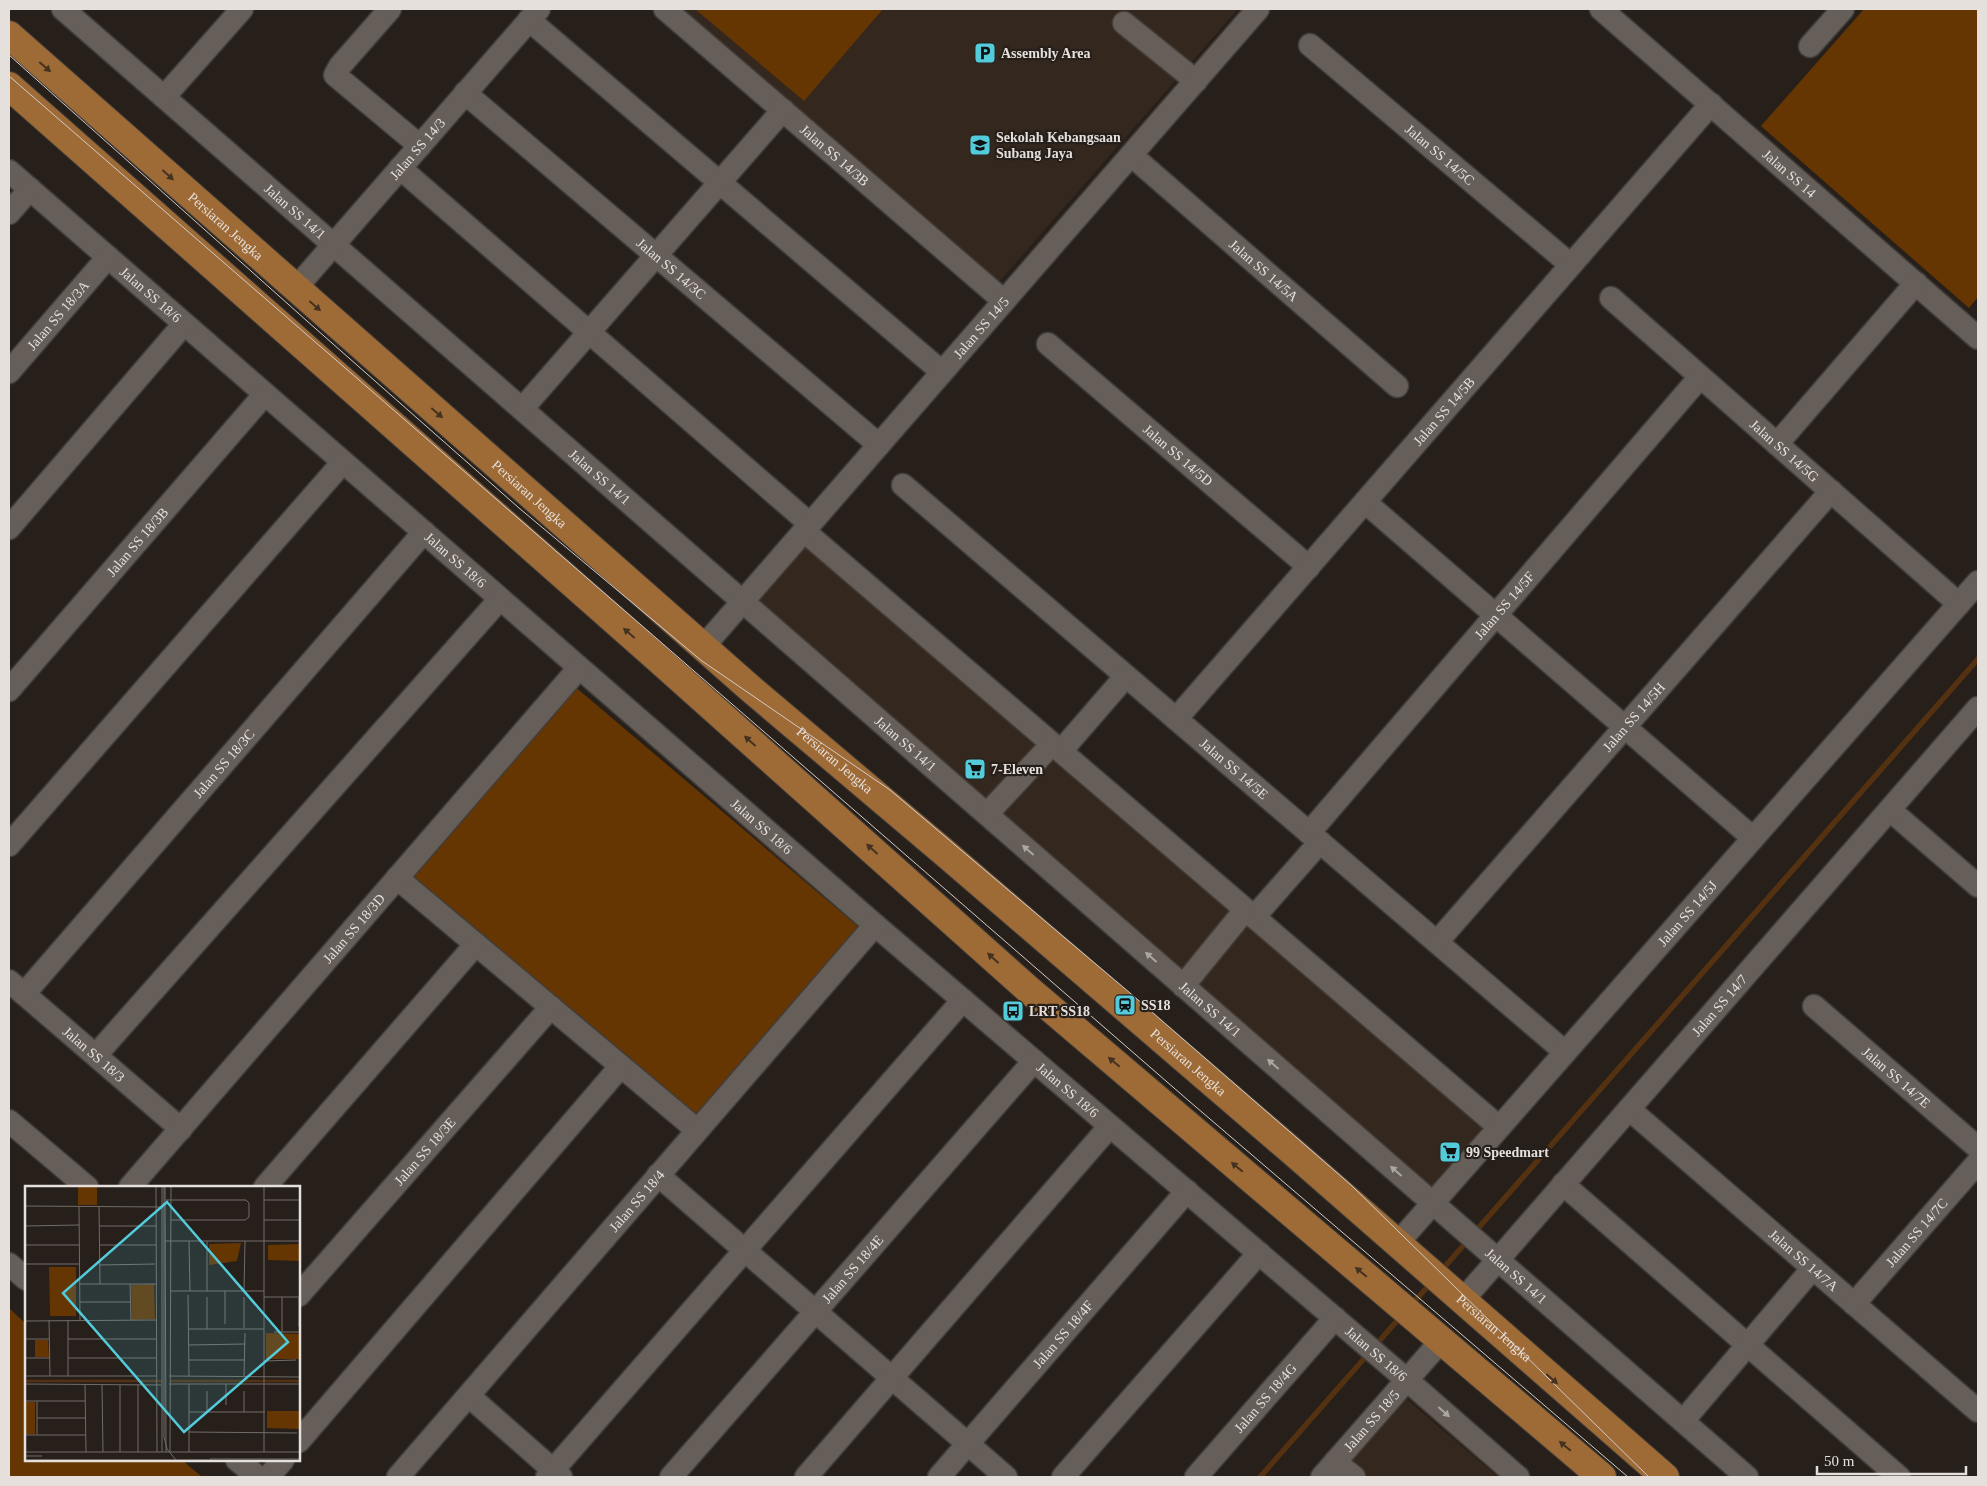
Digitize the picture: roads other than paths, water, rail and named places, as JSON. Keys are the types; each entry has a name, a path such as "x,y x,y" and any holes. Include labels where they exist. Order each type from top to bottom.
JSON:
{"main road":[{"name":"Persiaran Jengka","path":"9,35 295,289 704,646 751,690 937,846 1293,1152 1665,1477"},
{"path":"9,86 650,652 1029,990 1602,1477"},
{"path":"271,318 295,289"}],"street":[{"name":"Jalan SS 14/1","path":"63,9 1748,1477"},
{"path":"164,97 242,9"},
{"path":"390,9 340,66 335,75 420,146"},
{"name":"Jalan SS 14/3B","path":"665,9 1004,301"},
{"name":"Jalan SS 14/5","path":"704,646 1258,9"},
{"name":"Jalan SS 14","path":"1601,9 1916,283 1976,330"},
{"path":"1810,46 1843,9"},
{"path":"534,14 720,182 942,372"},
{"name":"Jalan SS 14/3","path":"295,289 534,14"},
{"path":"1124,22 1196,81"},
{"name":"Jalan SS 14/5C","path":"1310,45 1571,265"},
{"name":"Jalan SS 14/3C","path":"465,93 879,444"},
{"name":"Jalan SS 14/5B","path":"1176,720 1711,104"},
{"path":"522,409 783,110"},
{"name":"Jalan SS 14/5A","path":"1131,155 1397,386"},
{"path":"400,168 589,332 1056,747 1499,1127"},
{"name":"Jalan SS 18/6","path":"9,171 875,925 1518,1477"},
{"path":"9,214 30,189"},
{"name":"Jalan SS 18/3A","path":"9,372 108,257"},
{"path":"1778,444 1916,283"},
{"name":"Jalan SS 14/5G","path":"1610,298 1959,604"},
{"path":"9,528 184,324"},
{"name":"Jalan SS 14/5D","path":"1048,344 1308,567"},
{"name":"Jalan SS 14/5F","path":"1183,986 1250,913 1496,615 1700,377"},
{"name":"Jalan SS 18/3B","path":"9,690 265,394"},
{"path":"9,845 343,462"},
{"name":"Jalan SS 14/5E","path":"903,486 1565,1052"},
{"name":"Jalan SS 14/5H","path":"1437,942 1831,491"},
{"path":"1365,502 1753,838"},
{"name":"Jalan SS 18/3C","path":"16,988 424,532"},
{"name":"Jalan SS 14/5J","path":"1397,1244 1978,582"},
{"path":"96,1056 500,599"},
{"name":"Jalan SS 18/3D","path":"131,1186 579,668"},
{"path":"987,814 1126,676"},
{"name":"Jalan SS 14/7","path":"1444,1285 1498,1260 1978,708"},
{"path":"1890,810 1978,886"},
{"path":"397,878 698,1130"},
{"name":"Jalan SS 18/4","path":"398,1477 875,925"},
{"path":"266,1186 476,944"},
{"name":"Jalan SS 18/3","path":"16,988 181,1128"},
{"path":"468,1396 554,1475 745,1250 963,1000"},
{"name":"Jalan SS 14/7E","path":"1814,1006 1978,1148"},
{"name":"Jalan SS 18/3E","path":"300,1293 551,1007"},
{"name":"Jalan SS 18/4E","path":"672,1477 1034,1061"},
{"path":"300,1440 621,1066"},
{"name":"Jalan SS 14/7A","path":"1629,1109 1978,1411"},
{"path":"9,1121 86,1186"},
{"path":"806,1477 1110,1126"},
{"name":"Jalan SS 14/7C","path":"1854,1304 1978,1162"},
{"path":"658,1176 1006,1477"},
{"path":"1563,1184 1900,1477"},
{"name":"Jalan SS 18/4F","path":"939,1477 1187,1191"},
{"path":"1064,1477 1259,1253"},
{"path":"9,1264 25,1278"},
{"path":"1683,1421 1813,1268"},
{"name":"Jalan SS 18/4G","path":"1196,1477 1335,1318"},
{"name":"Jalan SS 18/5","path":"1329,1470 1441,1341"},
{"path":"238,1461 258,1477"},
{"path":"268,1477 282,1461"},
{"path":"1329,1470 1354,1477"}],"waterway":[{"path":"1474,1233 1978,659"},
{"path":"1441,1271 1468,1240"},
{"path":"1411,1305 1432,1282"},
{"path":"1375,1346 1402,1315"},
{"path":"1260,1477 1369,1353"}],"tram line":[{"path":"9,55 519,508 702,661 890,790 1130,993 1351,1185 1649,1477"},
{"path":"9,76 1189,1101 1628,1477"}],"place":[{"name":"Assembly Area","path":"985,53"},
{"name":"Sekolah Kebangsaan Subang Jaya","path":"980,145"},
{"name":"7-Eleven","path":"975,769"},
{"name":"SS18","path":"1125,1005"},
{"name":"LRT SS18","path":"1013,1011"},
{"name":"99 Speedmart","path":"1450,1152"}]}
